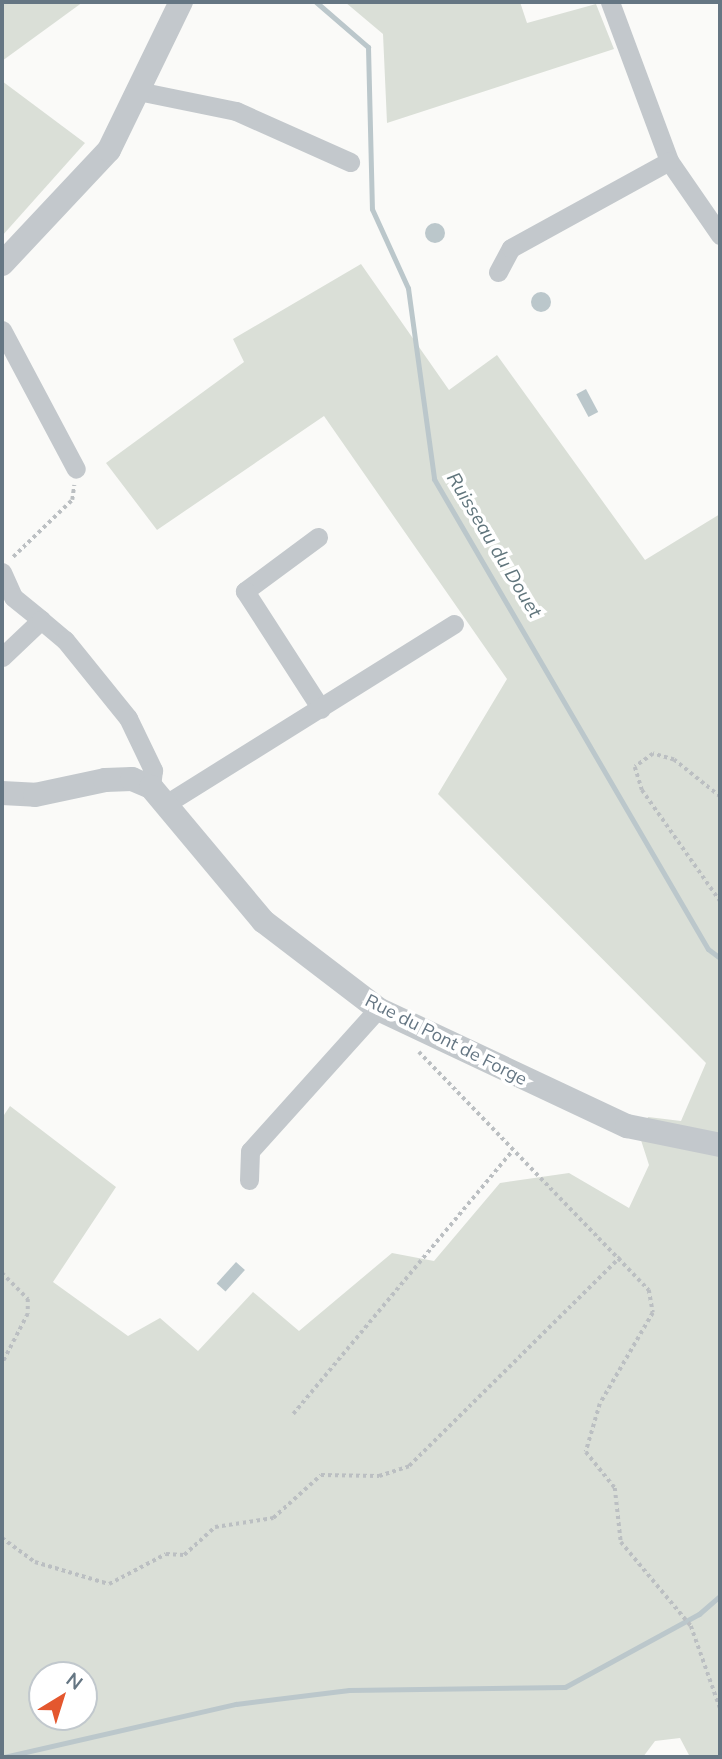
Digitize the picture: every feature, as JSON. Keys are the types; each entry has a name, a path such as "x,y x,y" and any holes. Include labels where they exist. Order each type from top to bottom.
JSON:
{"street":[{"path":"2,264 109,150 181,2"},
{"path":"610,2 669,161 720,234"},
{"path":"138,91 236,111 350,162"},
{"path":"498,272 511,248 669,161"},
{"path":"2,330 76,469"},
{"path":"318,537 245,591 321,709"},
{"path":"2,570 13,597 41,620 128,718 153,770 160,794"},
{"path":"2,657 41,620"},
{"path":"160,794 321,709 454,624"},
{"path":"2,793 35,795 105,780 132,779 160,794"},
{"name":"Rue du Pont de Forge","path":"160,794 263,921 378,1009 411,1027 627,1126 720,1145"},
{"path":"249,1180 250,1151 378,1009"}],"path":[{"path":"2,570 72,500 76,469"},
{"path":"720,797 696,772 674,760 653,754 635,767 642,790 720,901"},
{"path":"411,1027 419,1053 470,1100 511,1152 620,1257 649,1290 653,1313 600,1404 586,1452 615,1488 621,1542 691,1626 720,1708"},
{"path":"293,1414 511,1152"},
{"path":"2,1538 35,1562 109,1584 166,1554 184,1555 215,1527 273,1518 321,1475 379,1476 409,1466 620,1257"},
{"path":"2,1273 28,1307 2,1364"}],"shaded area":[{"path":"2,2 83,2 2,61"},
{"path":"345,2 520,2 527,23 596,4 614,49 387,123 383,34"},
{"path":"2,81 85,143 2,236"},
{"path":"435,223 442,226 445,233 442,240 435,243 428,240 425,233 428,226"},
{"path":"361,264 449,390 497,355 645,560 720,514 720,1757 690,1757 680,1738 655,1741 643,1757 2,1757 2,1118 10,1106 116,1187 53,1282 128,1336 160,1318 198,1351 253,1292 299,1331 392,1253 434,1261 500,1183 569,1173 629,1208 649,1165 640,1137 648,1117 681,1121 706,1063 438,794 507,679 324,416 157,530 106,463 244,362 233,339"},
{"path":"541,292 548,295 551,302 548,309 541,312 534,309 531,302 534,295"},
{"path":"586,389 598,412 588,417 576,394"},
{"path":"236,1262 245,1270 226,1292 217,1284"}],"waterway":[{"name":"Ruisseau du Douet","path":"316,2 368,47 372,209 408,288 434,479 708,949 720,958"},
{"path":"4,1757 236,1704 349,1690 565,1687 699,1614 720,1596"}]}
